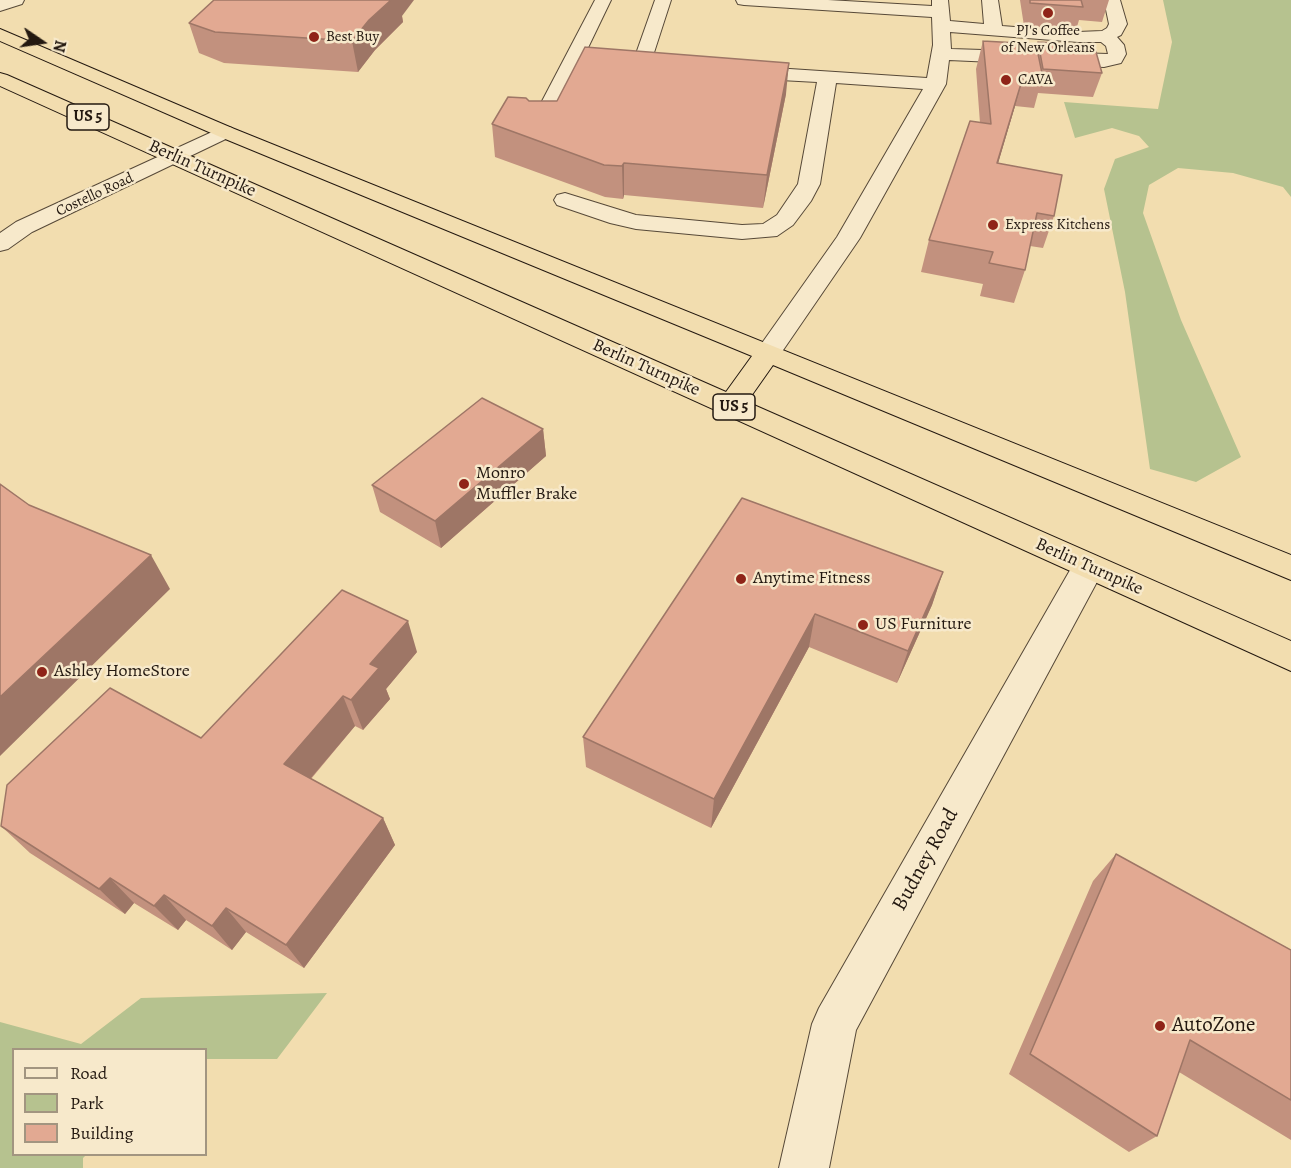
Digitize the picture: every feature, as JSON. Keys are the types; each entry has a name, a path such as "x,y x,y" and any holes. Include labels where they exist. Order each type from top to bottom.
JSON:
{"highway":[{"name":"US 5","path":"0,34 225,132 1291,568"},
{"name":"Berlin Turnpike","path":"0,79 1291,657"},
{"path":"730,406 768,353"}],"street":[{"path":"0,6 16,0"},
{"path":"539,126 603,0"},
{"path":"640,65 663,0"},
{"path":"744,0 941,13 994,30 1078,37 1106,36 1115,31 1118,24 1112,0"},
{"path":"990,0 994,30"},
{"path":"768,353 848,238 936,84 941,54 941,13"},
{"path":"941,54 1104,62 1114,59 1117,54 1115,45 1106,36"},
{"path":"574,59 661,66"},
{"path":"724,70 936,84"},
{"path":"565,200 636,222 742,231 769,231 785,220 800,201 809,184 828,77"},
{"name":"Costello Road","path":"0,244 24,227 225,132"},
{"name":"Budney Road","path":"804,1168 835,1024 1089,567"}],"green space":[{"path":"1163,0 1291,0 1291,197 1283,187 1233,173 1178,168 1149,185 1143,213 1181,320 1241,457 1196,482 1150,469 1125,292 1104,189 1115,159 1149,147 1139,136 1112,128 1075,138 1064,102 1158,109 1172,42"},
{"path":"327,993 277,1059 207,1059 207,1048 12,1048 12,1156 85,1156 83,1168 0,1168 0,1022 81,1044 141,998"}],"building":[{"path":"214,0 391,0 369,20 352,41 215,32 189,23"},
{"path":"1030,0 1081,0 1083,7 1030,3"},
{"path":"983,41 1036,44 1043,78 1023,77 997,163 1062,175 1054,216 1037,213 1025,270 989,263 993,252 929,240 970,121 991,124"},
{"path":"1038,42 1094,45 1102,73 1043,69"},
{"path":"585,47 789,63 767,175 624,163 622,166 604,165 492,124 508,97 526,98 529,101 557,101"},
{"path":"482,398 543,429 435,521 372,485"},
{"path":"0,484 29,505 151,555 0,697"},
{"path":"742,498 943,572 908,651 815,614 714,799 583,737"},
{"path":"342,590 408,621 370,664 379,668 351,700 343,696 284,764 383,818 286,945 226,908 212,926 164,895 154,906 110,878 99,889 1,826 7,785 110,688 201,738"},
{"name":"AutoZone","path":"1116,854 1291,950 1291,1100 1190,1040 1157,1136 1030,1054"}],"place":[{"name":"PJ's Coffee of New Orleans","path":"1048,13"},
{"name":"Best Buy","path":"314,37"},
{"name":"CAVA","path":"1006,80"},
{"name":"Express Kitchens","path":"993,225"},
{"name":"Monro Muffler Brake","path":"464,484"},
{"name":"Anytime Fitness","path":"741,579"},
{"name":"US Furniture","path":"863,625"},
{"name":"Ashley HomeStore","path":"42,672"},
{"name":"AutoZone","path":"1160,1026"}]}
